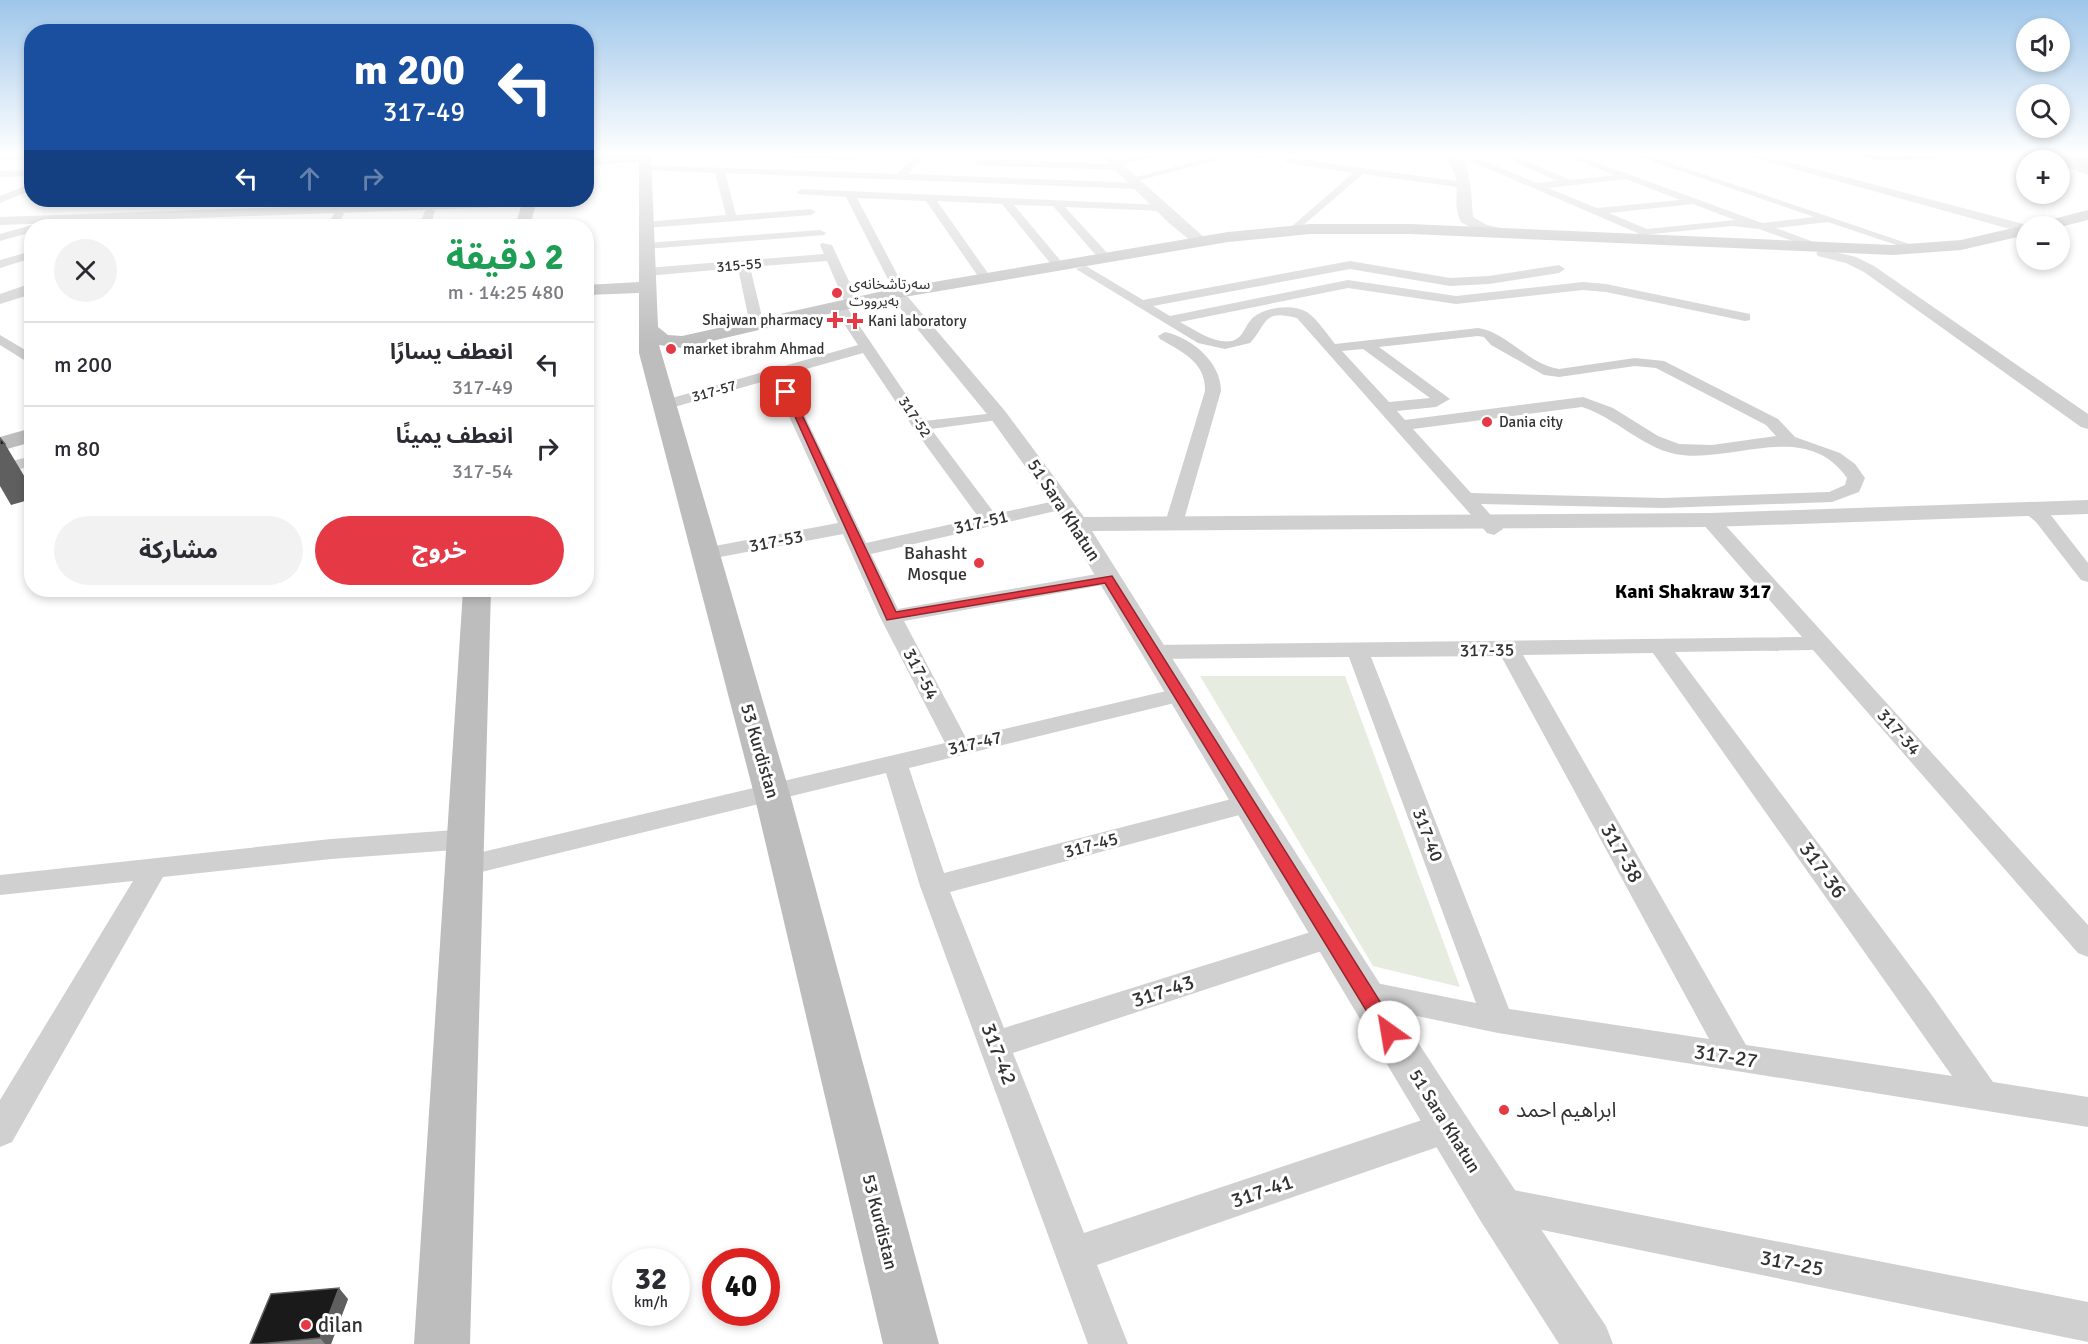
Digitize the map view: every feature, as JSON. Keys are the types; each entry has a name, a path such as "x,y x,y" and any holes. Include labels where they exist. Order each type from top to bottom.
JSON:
{"main road":[{"name":"53 Kurdistan","path":"646,218 648,340 704,554 772,794 911,1344"},
{"path":"2070,228 2088,223"},
{"path":"648,340 704,341 757,325 986,279 1062,269 1082,269 1228,237 1294,230 1423,230 1656,240 1880,255 1960,253 2016,236"},
{"path":"901,296 1062,269 1105,258 1326,234 1656,240"},
{"path":"1820,250 1918,249 2016,235"},
{"path":"594,289 628,286 646,280"},
{"path":"648,340 704,341 847,307"},
{"path":"0,444 24,437"},
{"path":"0,456 24,449"},
{"path":"442,1344 477,597"}],"street":[{"path":"63,219 115,218"},
{"path":"347,219 362,218"},
{"path":"646,225 736,218"},
{"name":"317-52","path":"813,218 831,257 847,307 868,347 920,426 990,520"},
{"path":"862,218 901,296"},
{"path":"943,218 986,279"},
{"path":"1023,218 1062,269 1200,358 1212,371 1213,391 1174,524"},
{"path":"1069,218 1105,258"},
{"path":"1173,218 1201,242"},
{"path":"1294,230 1308,218"},
{"path":"1423,230 1455,218"},
{"path":"1466,218 1472,224 1508,234"},
{"path":"1608,218 1656,240 1732,222 1761,226 1830,219"},
{"path":"1738,218 1866,267 2088,423"},
{"path":"1826,218 1918,249"},
{"path":"1973,218 2016,230"},
{"path":"0,221 24,223"},
{"path":"0,225 24,225"},
{"path":"1184,228 1228,237"},
{"path":"0,238 24,230"},
{"path":"646,246 820,233"},
{"path":"1880,255 1872,262 1878,270 2088,417"},
{"path":"0,264 24,256"},
{"name":"315-55","path":"646,280 743,264 831,257"},
{"path":"743,264 757,325"},
{"path":"1140,304 1350,265 1369,266 1428,280 1454,282 1559,269"},
{"path":"1082,269 1198,338 1229,344 1246,339 1253,325 1262,316 1279,312 1296,313 1307,318 1490,525"},
{"path":"1168,320 1348,284 1382,287 1456,300 1583,286 1606,288 1744,317"},
{"path":"0,298 24,290"},
{"name":"51 Sara Khatun","path":"901,296 998,416 1074,521 1330,937 1497,1204 1588,1344"},
{"path":"0,305 24,298"},
{"path":"1334,348 1478,332 1488,333 1496,342 1544,370 1559,374 1635,362 1659,364 1772,422 1788,439"},
{"path":"0,339 24,354"},
{"path":"1367,345 1442,399 1436,402 1387,407"},
{"name":"317-57","path":"664,405 868,347"},
{"path":"1358,374 1402,370"},
{"name":"317-54","path":"777,373 862,550 891,617 959,747"},
{"path":"1403,425 1583,402 1598,405 1655,441 1676,449 1697,452 1788,439 1826,451 1848,465 1856,478 1853,488 1832,497 1663,503 1468,498"},
{"path":"920,426 998,416"},
{"path":"0,463 24,457"},
{"path":"0,469 24,463"},
{"path":"2037,514 2088,507"},
{"path":"1074,521 1174,524 1714,524 2037,514 2088,516"},
{"path":"2037,514 2088,576"},
{"name":"317-51","path":"862,550 990,520 1074,521"},
{"path":"1074,521 1490,525"},
{"name":"317-34","path":"1714,524 2088,945"},
{"name":"317-53","path":"704,554 849,527"},
{"path":"891,617 1108,578"},
{"name":"317-35","path":"1154,652 1660,647 1819,643"},
{"name":"317-36","path":"1660,647 1920,1004 1983,1095"},
{"name":"317-38","path":"1508,649 1736,1057"},
{"name":"317-40","path":"1358,651 1498,1020"},
{"name":"317-47","path":"0,885 331,849 466,852 772,794 895,762 1179,695"},
{"name":"317-42","path":"895,762 934,886 1076,1254 1108,1344"},
{"name":"317-45","path":"934,886 1247,804"},
{"path":"0,1131 154,869"},
{"name":"317-43","path":"995,1045 1330,937"},
{"name":"317-27","path":"1366,994 1498,1020 2088,1112"},
{"name":"317-41","path":"1076,1254 1449,1127"},
{"name":"317-25","path":"1497,1204 2088,1322"}],"shaded area":[{"path":"1200,676 1345,676 1460,987 1373,966"}],"building":[{"path":"339,1288 320,1338 250,1344 271,1294"}],"place":[{"name":"سەرتاشخانەی بەیرووت","path":"837,293"},
{"name":"Shajwan pharmacy","path":"835,320"},
{"name":"Kani laboratory","path":"855,321"},
{"name":"market ibrahm Ahmad","path":"671,349"},
{"name":"Dania city","path":"1487,422"},
{"name":"Bahasht Mosque","path":"979,563"},
{"name":"ابراهيم احمد","path":"1504,1110"},
{"name":"dilan","path":"306,1325"}],"district":[{"name":"Kani Shakraw 317","path":"1693,591"}],"route":[{"path":"786,392 862,550 891,617 1108,578 1389,1032"}]}
